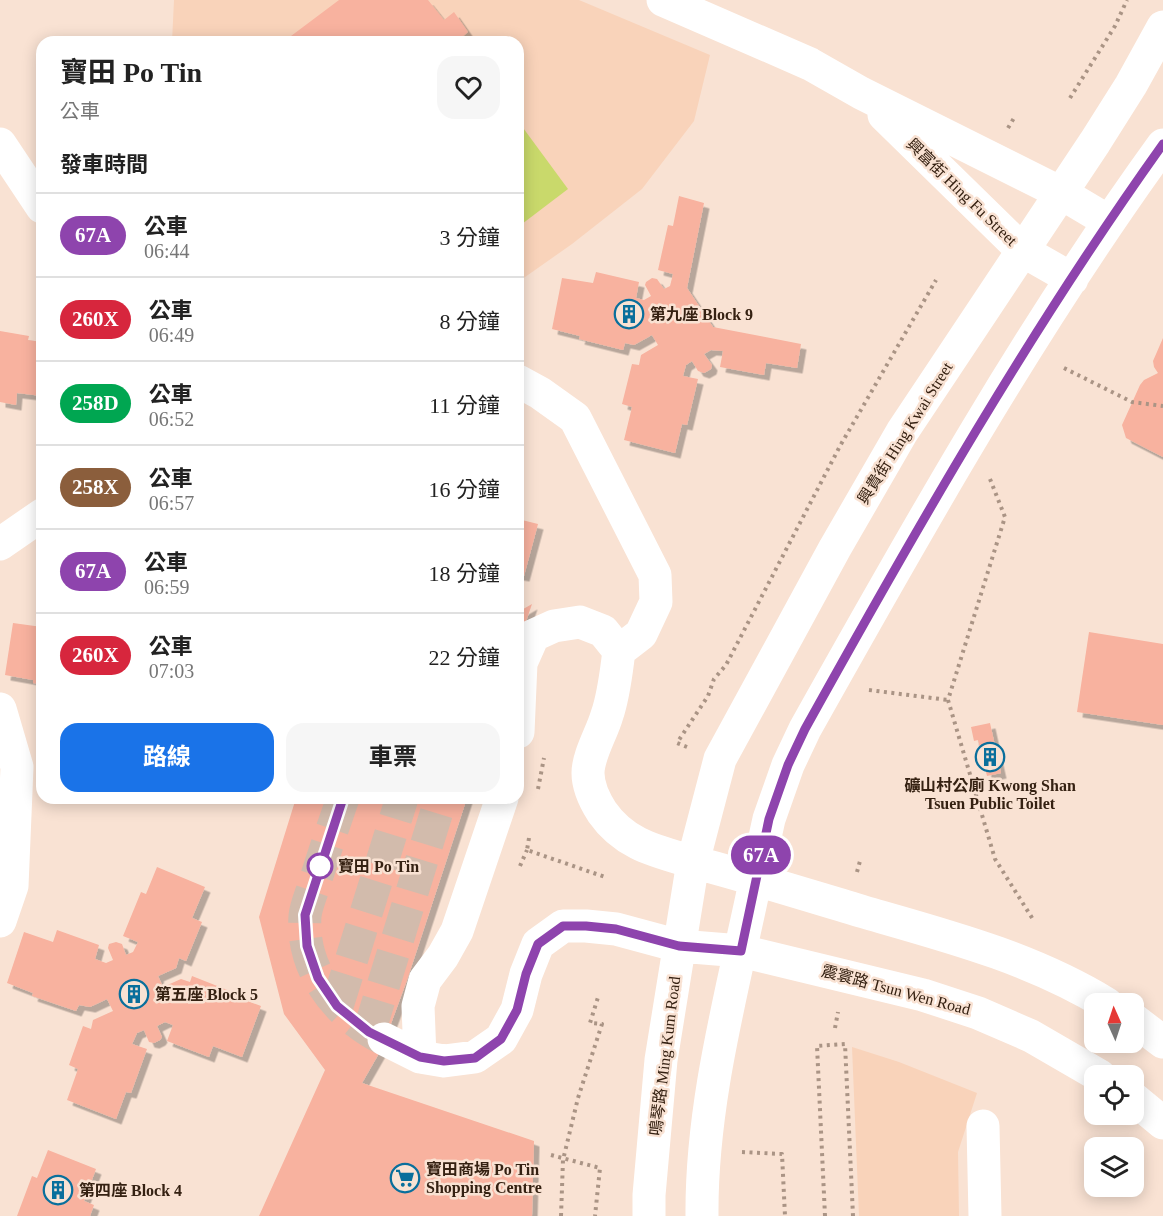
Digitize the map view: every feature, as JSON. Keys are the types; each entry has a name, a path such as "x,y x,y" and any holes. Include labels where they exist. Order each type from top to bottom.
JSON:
{"street":[{"name":"興富街 Hing Fu Street","path":"663,0 810,64 861,93 1061,194 1108,221"},
{"name":"興貴街 Hing Kwai Street","path":"693,862 720,759 835,548 902,432 1061,194 1131,85 1163,27"},
{"name":"興富街 Hing Fu Street","path":"861,93 1023,251 1072,279"},
{"path":"0,144 36,198"},
{"path":"702,1216 705,1151 717,1064 769,819 788,765 805,729 969,440 1108,221 1163,144"},
{"path":"524,384 574,418 655,575 656,602 641,634 619,651 607,716 588,772 595,801 610,823 624,836 658,852 756,878 992,949 1041,969 1086,993"},
{"path":"0,544 36,519"},
{"path":"524,650 527,638 554,626 580,622 603,631 619,651"},
{"path":"0,709 17,767 12,886 0,921"},
{"path":"420,1057 418,1006 425,980 457,932 500,804"},
{"name":"鳴琴路 Ming Kum Road","path":"649,1216 661,1060 693,862"},
{"name":"震寰路 Tsun Wen Road","path":"384,1039 420,1057 444,1061 475,1058 501,1039 517,1010 526,974 538,944 563,926 586,926 616,929 679,946 741,951 923,995 978,1013 1030,1036 1084,1067"},
{"path":"1144,1028 1163,1042"},
{"path":"1144,1107 1163,1123"},
{"path":"983,1126 985,1216"}],"path":[{"path":"1070,98 1115,26 1127,0"},
{"path":"677,744 708,696 714,679 726,665 840,446 936,280"},
{"path":"1064,368 1132,402 1163,406"},
{"path":"987,470 1005,517 948,700 995,859 1034,921"},
{"path":"868,690 948,700"},
{"path":"538,794 546,749"},
{"path":"531,828 527,850 605,877"},
{"path":"561,1216 563,1160 578,1098 602,1024 590,1023 599,994"},
{"path":"825,1216 817,1046 845,1044 853,1216"},
{"path":"742,1152 782,1154 785,1216"},
{"path":"551,1155 600,1168 595,1216"}],"shaded area":[{"path":"174,0 579,0 710,55 694,121 642,189 572,244 524,278 524,36 172,36"},
{"path":"852,1047 899,1062 977,1093 958,1152 959,1216 859,1216"}],"green space":[{"path":"524,129 568,189 524,222"}],"building":[{"path":"339,0 428,0 444,20 454,12 468,32 463,36 291,36"},
{"name":"第九座 Block 9","path":"679,196 704,203 687,288 713,327 801,344 797,368 766,363 764,375 720,367 723,351 711,350 704,354 712,365 711,369 704,373 698,371 692,361 686,365 683,376 698,379 687,425 682,424 675,453 624,440 632,407 622,404 632,364 639,365 641,355 658,345 652,335 634,345 625,343 623,350 579,339 580,336 552,329 562,278 593,283 596,272 639,282 636,298 644,300 651,296 645,285 652,278 657,279 664,289 670,286 673,274 658,270 668,225 673,226"},
{"path":"0,331 29,336 28,340 36,341 36,395 17,393 16,405 0,402"},
{"path":"1163,338 1163,457 1126,438 1122,425 1140,385 1144,380 1158,373 1153,361"},
{"path":"524,520 538,524 524,576"},
{"path":"532,604 524,627 524,609"},
{"path":"13,623 36,626 36,684 33,683 33,680 5,675"},
{"path":"1089,632 1163,644 1163,725 1077,712"},
{"name":"礦山村公廁 Kwong Shan Tsuen Public Toilet","path":"990,723 1001,773 987,776 978,740 974,741 971,727"},
{"path":"294,804 465,804 382,1048 362,1083 534,1141 532,1216 259,1216 325,1070 284,1014 259,917"},
{"name":"第五座 Block 5","path":"157,867 205,887 192,918 202,922 186,961 179,958 176,968 158,976 163,987 181,979 190,982 192,976 261,1006 242,1057 213,1046 209,1057 167,1041 173,1025 165,1022 157,1026 162,1037 154,1043 149,1042 144,1030 137,1033 132,1044 147,1049 131,1093 126,1092 116,1119 67,1100 78,1069 69,1065 83,1026 91,1029 93,1020 113,1011 107,999 90,1007 79,1005 76,1011 32,996 33,993 7,983 24,932 53,942 57,930 99,945 95,959 106,963 113,960 108,948 109,944 116,942 122,944 126,955 133,952 138,942 123,936 141,892 146,894"},
{"name":"第四座 Block 4","path":"48,1150 96,1169 84,1201 94,1205 90,1216 17,1216 32,1176 37,1178"}],"tunnel":[{"path":"341,804 306,908 305,936 316,973 326,989 352,1018 384,1039"},
{"path":"337,1006 400,804"},
{"path":"369,1032 439,804"}],"bus line":[{"name":"67A","path":"341,804 305,915 307,946 318,978 337,1006 369,1032 420,1057 444,1061 475,1058 501,1039 517,1010 526,974 538,944 563,926 616,929 679,946 741,951 769,819 788,765 805,729 969,440 1108,221 1163,144"}],"place":[{"name":"第九座 Block 9","path":"629,314"},
{"name":"礦山村公廁 Kwong Shan Tsuen Public Toilet","path":"990,757"},
{"name":"寶田 Po Tin","path":"320,866"},
{"name":"第五座 Block 5","path":"134,994"},
{"name":"寶田商場 Po Tin Shopping Centre","path":"405,1178"},
{"name":"第四座 Block 4","path":"58,1190"}]}
